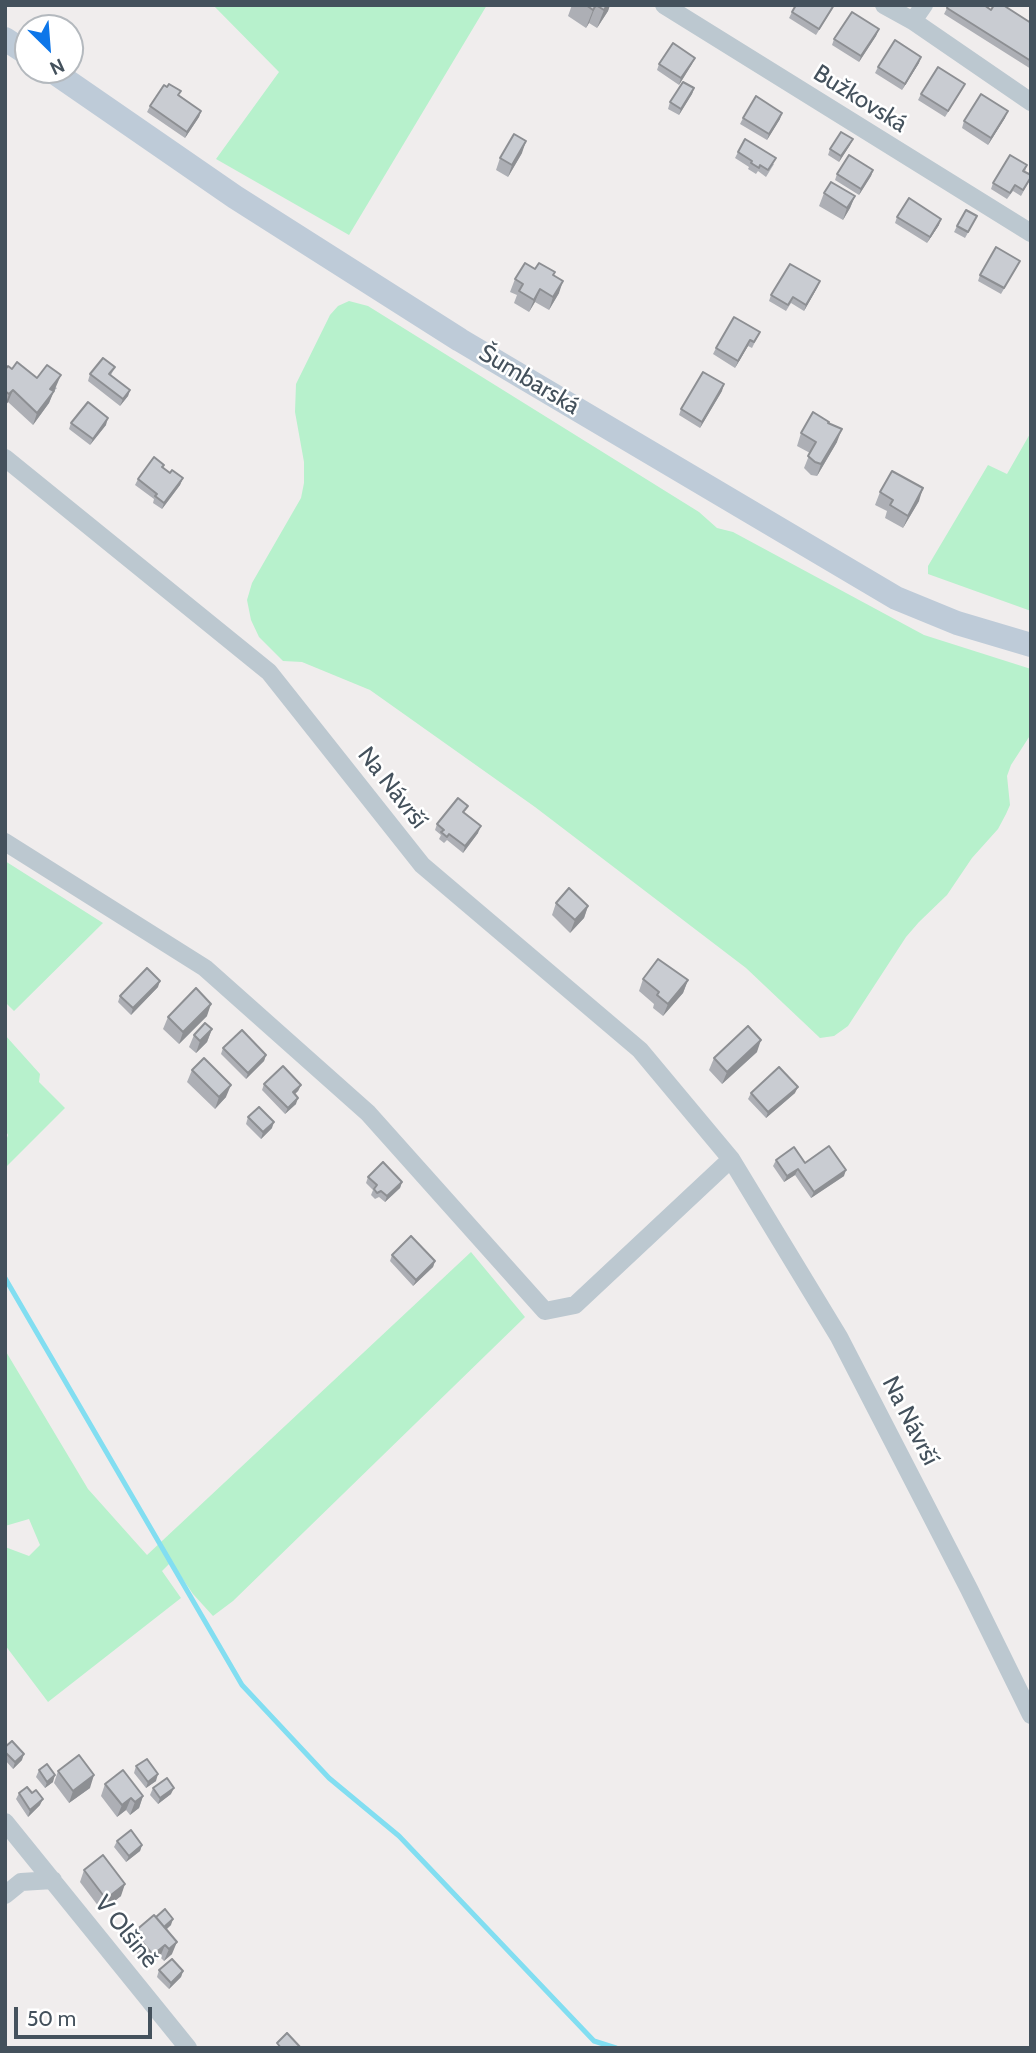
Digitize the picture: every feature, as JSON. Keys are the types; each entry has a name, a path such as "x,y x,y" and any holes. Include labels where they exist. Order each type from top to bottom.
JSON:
{"street":[{"name":"Bužkovská","path":"664,5 1031,233"},
{"path":"884,5 913,21 1031,102"},
{"path":"913,21 924,5"},
{"name":"Šumbarská","path":"71,84 235,197 449,333 884,591 957,624 1031,645"},
{"name":"Na Návrší","path":"5,458 269,672 422,865 640,1050 731,1159 839,1337 969,1588 1031,1715"},
{"path":"5,842 205,968 368,1113 545,1311 575,1305 731,1159"},
{"name":"V Olšině","path":"5,1822 188,2048"},
{"path":"5,1895 21,1882 53,1880"}],"green space":[{"path":"213,5 487,5 349,235 216,159 279,72"},
{"path":"349,301 368,306 699,512 717,528 733,532 924,635 1031,669 1031,734 1007,776 1010,805 998,829 972,858 947,895 906,937 848,1026 834,1036 820,1038 746,968 535,807 370,690 302,662 283,661 259,637 251,620 247,600 252,583 301,498 304,483 304,462 295,412 296,384 330,315 338,306"},
{"path":"1031,432 1031,611 928,574 928,566 988,465 1007,474"},
{"path":"5,861 103,923 14,1011 5,1002"},
{"path":"5,1035 40,1074 39,1082 65,1108 5,1168 5,1144 8,1135 5,1129"},
{"path":"471,1252 525,1317 233,1601 213,1616 193,1594 171,1562 162,1571 181,1598 48,1702 5,1645 5,1547 29,1556 40,1545 29,1519 5,1526 5,1350 88,1489 147,1555"}],"building":[{"path":"796,5 834,5 819,29 792,12"},
{"path":"948,5 984,5 991,10 994,5 1003,5 1031,23 1031,61 947,8"},
{"path":"852,12 879,29 861,56 834,39"},
{"path":"895,40 921,57 905,84 878,67"},
{"path":"673,43 695,58 681,78 659,64"},
{"path":"938,67 965,84 948,111 921,94"},
{"path":"683,82 694,88 681,109 670,102"},
{"path":"169,84 181,91 178,95 201,111 187,132 150,106 164,85 167,87"},
{"path":"981,94 1008,111 991,138 964,121"},
{"path":"756,96 782,113 769,134 743,118"},
{"path":"841,132 853,139 841,156 830,149"},
{"path":"514,134 526,141 512,165 500,158"},
{"path":"745,139 776,158 768,170 760,165 759,168 738,152"},
{"path":"849,155 873,170 861,189 837,174"},
{"path":"1010,155 1027,165 1023,171 1031,177 1023,190 1015,185 1010,193 993,183"},
{"path":"831,182 855,196 847,208 824,193"},
{"path":"909,198 941,219 930,237 897,217"},
{"path":"966,210 977,216 968,232 957,226"},
{"path":"996,247 1020,261 1004,288 980,275"},
{"path":"525,263 535,269 539,263 555,272 553,275 563,281 553,297 540,289 534,300 519,291 523,284 515,279"},
{"path":"790,264 820,281 806,305 793,297 788,305 771,295"},
{"path":"734,317 760,332 754,342 750,340 738,361 716,348"},
{"path":"103,358 115,367 109,374 130,390 123,399 90,374"},
{"path":"17,362 37,378 47,365 61,375 50,389 54,391 37,413 13,390 9,394 5,391 5,370 8,366 12,369"},
{"path":"703,372 724,384 702,422 681,409"},
{"path":"88,402 108,418 93,439 71,423"},
{"path":"813,412 842,429 821,464 808,456 816,442 801,433"},
{"path":"154,457 170,473 172,470 183,478 164,503 138,479"},
{"path":"892,471 923,488 908,516 890,505 893,500 880,492"},
{"path":"458,798 468,806 463,812 481,826 465,846 449,834 447,837 437,824"},
{"path":"569,888 588,906 575,920 556,903"},
{"path":"658,959 688,980 668,1004 657,995 659,992 643,979"},
{"path":"147,968 160,981 133,1008 120,996"},
{"path":"196,988 211,1004 183,1032 168,1017"},
{"path":"205,1023 212,1029 200,1041 194,1035"},
{"path":"748,1026 761,1040 727,1072 714,1058"},
{"path":"242,1030 266,1055 248,1073 223,1048"},
{"path":"204,1058 231,1085 219,1097 192,1070"},
{"path":"283,1066 301,1085 293,1092 298,1098 288,1108 264,1084"},
{"path":"779,1067 798,1087 768,1112 751,1093"},
{"path":"259,1107 274,1122 263,1132 248,1117"},
{"path":"829,1146 846,1170 814,1192 798,1169 787,1176 776,1160 794,1147 805,1163"},
{"path":"383,1162 402,1182 387,1196 381,1191 377,1193 374,1189 377,1185 368,1177"},
{"path":"411,1236 435,1261 416,1280 392,1255"},
{"path":"12,1741 24,1754 15,1762 5,1752 5,1747"},
{"path":"79,1755 94,1775 73,1791 58,1771"},
{"path":"147,1759 158,1774 148,1782 136,1766"},
{"path":"47,1764 55,1775 47,1782 39,1770"},
{"path":"123,1770 143,1796 135,1802 131,1798 122,1805 105,1784"},
{"path":"167,1778 174,1788 160,1798 153,1788"},
{"path":"27,1787 32,1793 36,1790 43,1799 30,1810 19,1793"},
{"path":"131,1830 142,1845 129,1856 117,1841"},
{"path":"103,1855 125,1884 106,1899 84,1870"},
{"path":"165,1909 173,1919 164,1927 156,1917"},
{"path":"154,1915 177,1942 169,1949 165,1945 153,1955 134,1932"},
{"path":"172,1959 183,1971 171,1983 159,1970"},
{"path":"287,2033 301,2048 281,2048 277,2043"}],"waterway":[{"path":"5,1278 242,1685 329,1778 399,1836 594,2041 616,2048"}]}
